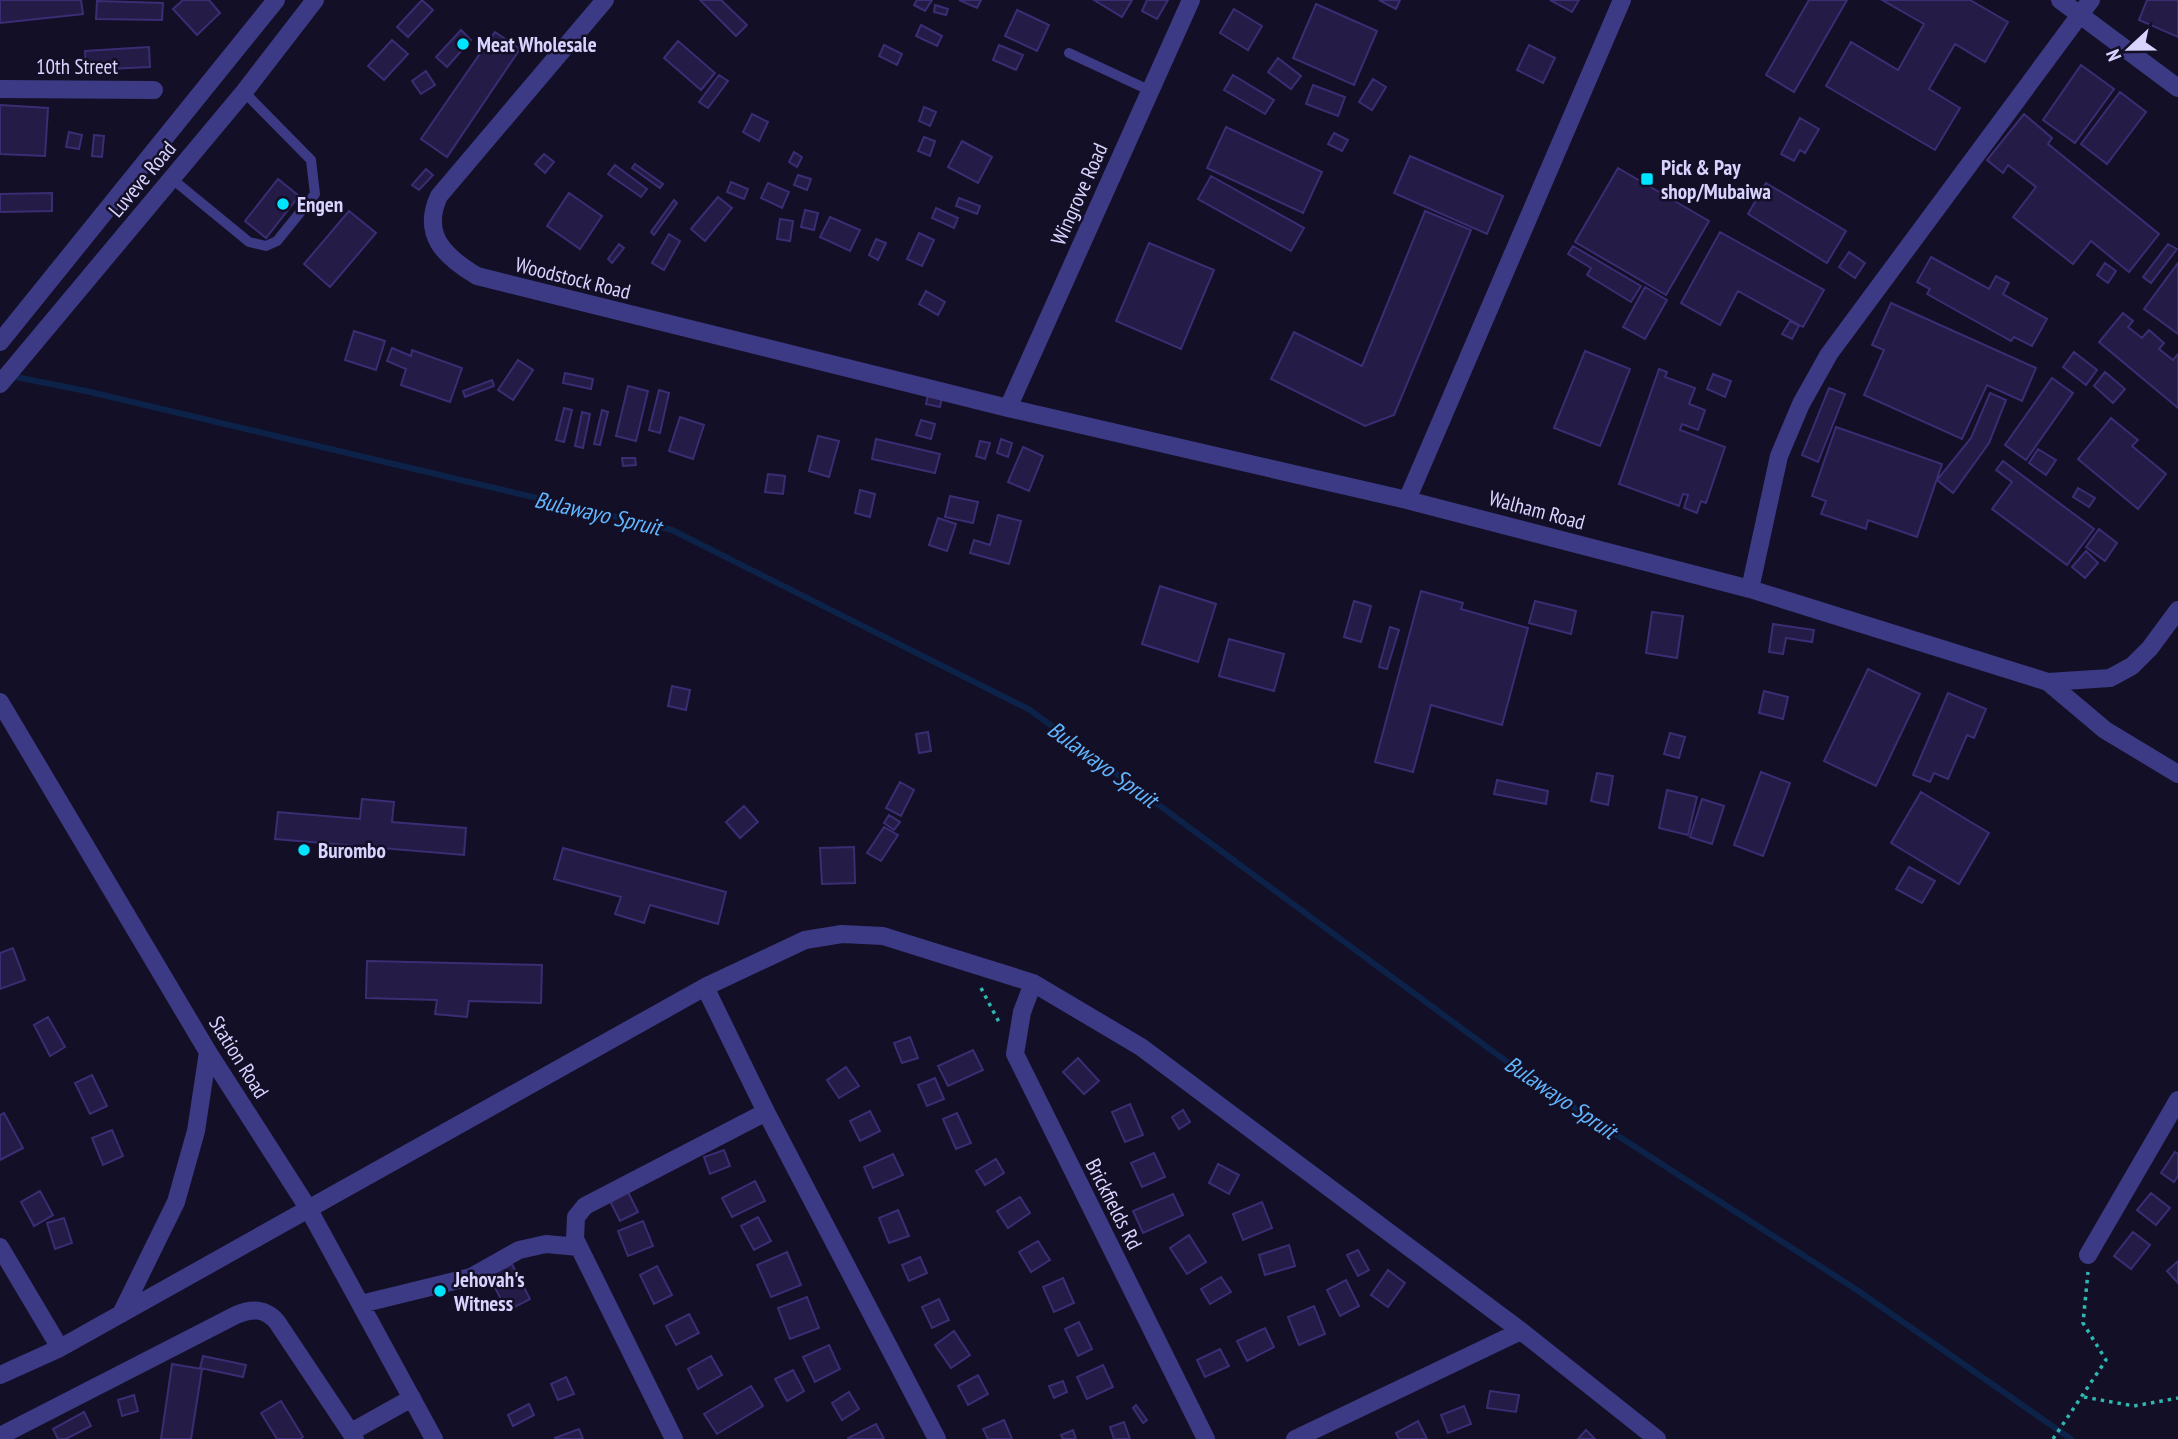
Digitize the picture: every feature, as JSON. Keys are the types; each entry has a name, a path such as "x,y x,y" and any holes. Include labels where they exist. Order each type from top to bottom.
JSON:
{"street":[{"name":"Luveve Road","path":"2,340 276,0"},
{"name":"Luveve Road","path":"0,384 244,92 315,0"},
{"name":"Woodstock Road","path":"606,0 439,196 432,212 433,231 449,260 477,276 506,285 1008,408"},
{"name":"Wingrove Road","path":"1008,408 1191,0"},
{"path":"1407,500 1622,0"},
{"path":"2060,0 2086,6 2178,88"},
{"path":"1750,589 1779,456 1801,404 1829,354 2086,6"},
{"name":"10th Street","path":"0,89 155,90"},
{"name":"Walham Road","path":"1008,408 1407,500 1750,589 2048,682"},
{"path":"2048,682 2110,678 2132,666 2150,648 2178,610"},
{"path":"2048,682 2105,730 2178,774"},
{"name":"Station Road","path":"0,702 208,1052 308,1208 434,1439"},
{"path":"0,1375 60,1348 705,987 805,940 842,934 884,936 1033,984 1141,1046 1521,1331 1657,1439"},
{"path":"1015,1054 1022,1012 1033,984"},
{"path":"705,987 766,1112 937,1439"},
{"path":"121,1314 176,1202 196,1131 208,1052"},
{"name":"Brickfields Rd","path":"1015,1054 1206,1439"},
{"path":"2088,1255 2178,1100"},
{"path":"674,1439 579,1247 573,1229 576,1217 585,1206 766,1112"},
{"path":"361,1304 471,1277 519,1250 546,1244 579,1247"},
{"path":"0,1247 60,1348"},
{"path":"0,1436 236,1315 256,1310 268,1313 277,1322 353,1436 412,1398"},
{"path":"1295,1439 1521,1331"}],"lane":[{"path":"1069,53 1150,91"},
{"path":"171,178 249,242 266,246 277,241 315,194 311,160 244,92"}],"path":[{"path":"968,962 1015,1054"},
{"path":"2053,1439 2084,1397 2106,1360 2084,1323 2088,1255"},
{"path":"2084,1397 2134,1406 2178,1398"}],"building":[{"path":"0,0 81,0 83,14 0,23"},
{"path":"183,0 209,0 220,13 197,35 173,9"},
{"path":"422,0 433,10 408,37 397,27"},
{"path":"700,0 721,0 747,25 736,36"},
{"path":"917,0 932,0 925,11 914,5"},
{"path":"959,0 981,0 977,8"},
{"path":"1094,0 1132,0 1122,17"},
{"path":"1147,0 1168,0 1157,19 1142,11"},
{"path":"1379,0 1400,0 1396,9"},
{"path":"1550,0 1579,0 1572,12"},
{"path":"1809,0 1847,0 1794,92 1766,75"},
{"path":"1882,0 1970,0 2008,22 1985,62 1955,44 1929,89 1960,108 1935,150 1826,86 1851,42 1898,70 1924,24"},
{"path":"2147,0 2178,0 2178,37 2139,20"},
{"path":"97,1 163,3 162,20 96,19"},
{"path":"1316,4 1377,31 1354,85 1293,58"},
{"path":"935,5 948,9 946,15 934,12"},
{"path":"1234,9 1262,26 1248,50 1220,33"},
{"path":"1017,10 1049,25 1037,51 1005,36"},
{"path":"921,25 942,36 937,46 916,36"},
{"path":"461,30 471,40 447,67 436,57"},
{"path":"495,32 520,49 447,157 421,139"},
{"path":"392,40 408,54 384,80 368,66"},
{"path":"678,41 715,73 701,90 664,58"},
{"path":"884,45 902,54 897,65 879,56"},
{"path":"999,45 1023,55 1016,70 993,60"},
{"path":"1529,45 1555,58 1543,83 1517,70"},
{"path":"149,47 150,67 86,70 85,51"},
{"path":"1278,58 1301,76 1291,89 1268,72"},
{"path":"2081,65 2114,89 2075,143 2043,120"},
{"path":"426,71 435,85 421,94 412,81"},
{"path":"719,75 728,81 708,108 699,102"},
{"path":"1233,75 1274,100 1265,114 1224,90"},
{"path":"1373,79 1386,87 1372,110 1359,102"},
{"path":"1313,85 1345,97 1338,116 1306,104"},
{"path":"2120,92 2146,112 2107,164 2081,144"},
{"path":"0,105 48,108 45,156 0,154"},
{"path":"924,107 936,112 930,126 919,121"},
{"path":"752,114 768,122 759,141 743,132"},
{"path":"2024,114 2052,138 2048,144 2159,234 2129,272 2091,241 2073,264 2013,217 2036,187 2008,165 2003,173 1987,160"},
{"path":"1800,118 1819,129 1805,153 1800,150 1794,161 1781,154"},
{"path":"1226,127 1322,172 1303,213 1207,168"},
{"path":"69,132 82,135 79,149 66,147"},
{"path":"1334,133 1348,140 1342,151 1328,144"},
{"path":"94,135 104,136 102,157 92,156"},
{"path":"924,137 935,141 930,156 918,151"},
{"path":"962,141 992,157 978,183 948,167"},
{"path":"794,152 802,157 797,167 789,162"},
{"path":"544,154 554,162 545,173 535,164"},
{"path":"1410,156 1503,196 1487,234 1394,193"},
{"path":"635,164 663,184 660,188 632,168"},
{"path":"615,165 647,189 641,197 608,174"},
{"path":"1618,168 1709,221 1666,295 1575,242"},
{"path":"426,169 433,175 419,190 412,185"},
{"path":"798,175 811,179 807,190 794,185"},
{"path":"1211,176 1304,228 1291,251 1198,199"},
{"path":"278,179 299,196 266,238 245,221"},
{"path":"731,182 748,189 744,199 727,192"},
{"path":"768,183 789,192 782,208 761,198"},
{"path":"1766,183 1846,231 1827,263 1748,214"},
{"path":"52,193 52,211 0,212 0,194"},
{"path":"569,193 602,216 580,249 547,226"},
{"path":"718,197 732,208 705,241 691,229"},
{"path":"959,198 980,206 977,214 956,206"},
{"path":"674,200 677,203 654,235 651,232"},
{"path":"936,208 958,218 954,228 932,218"},
{"path":"805,210 818,213 814,230 801,227"},
{"path":"349,211 376,233 330,287 304,264"},
{"path":"1425,211 1471,230 1394,415 1365,426 1271,379 1294,332 1362,366"},
{"path":"830,217 860,230 850,251 820,237"},
{"path":"780,219 793,221 790,241 777,239"},
{"path":"1720,232 1824,290 1803,327 1738,291 1720,325 1681,303"},
{"path":"919,233 934,240 922,266 907,259"},
{"path":"669,234 680,241 664,270 652,263"},
{"path":"876,239 886,243 878,260 869,255"},
{"path":"1149,243 1214,270 1181,349 1116,321"},
{"path":"619,244 624,248 612,263 608,259"},
{"path":"2168,244 2177,249 2151,283 2143,277"},
{"path":"1573,246 1641,286 1631,302 1587,275 1591,268 1568,254"},
{"path":"1849,252 1865,263 1855,278 1839,267"},
{"path":"1931,257 1989,289 1996,276 2009,283 2003,294 2047,319 2032,346 2014,337 2011,341 1927,294 1930,289 1917,282"},
{"path":"2105,263 2116,271 2108,283 2097,275"},
{"path":"2178,263 2178,334 2144,309"},
{"path":"1645,287 1667,300 1645,339 1623,327"},
{"path":"926,291 945,302 938,315 919,304"},
{"path":"1891,303 2036,368 2022,401 1987,385 1962,439 1864,395 1884,350 1872,345"},
{"path":"2123,313 2133,321 2128,327 2142,338 2149,330 2164,343 2159,349 2173,360 2178,354 2178,408 2099,342"},
{"path":"1790,321 1799,326 1792,339 1782,334"},
{"path":"354,331 385,341 376,370 345,360"},
{"path":"392,348 411,356 412,350 462,368 450,402 401,385 406,369 387,361"},
{"path":"1585,351 1630,369 1600,446 1554,428"},
{"path":"2074,352 2097,370 2086,385 2063,367"},
{"path":"518,360 533,370 513,400 498,390"},
{"path":"1659,369 1667,372 1665,377 1695,388 1689,404 1705,410 1698,430 1682,424 1680,430 1725,447 1706,503 1701,501 1697,513 1684,508 1688,495 1683,494 1679,506 1619,484"},
{"path":"2105,372 2125,389 2113,403 2094,386"},
{"path":"565,373 593,379 591,389 563,383"},
{"path":"1713,374 1731,381 1725,397 1707,389"},
{"path":"2052,378 2073,393 2026,460 2005,445"},
{"path":"492,380 494,386 465,397 463,391"},
{"path":"628,386 648,391 636,441 616,436"},
{"path":"1829,388 1845,394 1818,462 1802,455"},
{"path":"659,390 669,393 660,433 649,430"},
{"path":"1990,393 2006,400 1989,443 1953,493 1937,480 1971,438"},
{"path":"928,395 942,398 940,407 926,404"},
{"path":"564,408 572,410 564,442 556,440"},
{"path":"602,410 608,412 600,445 594,444"},
{"path":"582,412 590,414 583,448 575,446"},
{"path":"680,417 704,425 693,459 669,451"},
{"path":"2111,418 2138,440 2132,446 2166,474 2138,509 2078,459"},
{"path":"921,420 935,424 931,439 916,435"},
{"path":"1836,427 1942,464 1917,537 1868,520 1866,529 1821,514 1826,501 1812,496"},
{"path":"818,436 839,441 829,477 809,471"},
{"path":"876,439 940,454 935,473 872,459"},
{"path":"1001,439 1012,443 1008,457 997,453"},
{"path":"980,441 990,443 985,459 976,456"},
{"path":"1023,447 1043,456 1029,491 1008,482"},
{"path":"2038,449 2056,460 2046,475 2029,463"},
{"path":"622,458 635,458 636,465 623,466"},
{"path":"2003,461 2094,529 2067,565 1992,509 2012,482 1996,470"},
{"path":"768,474 785,476 783,494 765,492"},
{"path":"2078,488 2095,498 2089,507 2073,497"},
{"path":"860,490 875,494 870,517 855,513"},
{"path":"950,496 978,502 973,523 945,517"},
{"path":"998,515 1021,521 1009,564 970,553 974,540 990,545"},
{"path":"938,518 956,524 947,551 929,545"},
{"path":"2099,529 2117,543 2105,561 2086,547"},
{"path":"2086,551 2098,563 2085,578 2072,567"},
{"path":"1160,586 1216,604 1198,662 1142,644"},
{"path":"1421,591 1463,603 1461,609 1528,628 1502,725 1431,705 1413,772 1375,762"},
{"path":"1354,601 1371,606 1361,642 1344,637"},
{"path":"1535,601 1576,611 1571,634 1529,623"},
{"path":"1652,612 1683,616 1677,658 1646,653"},
{"path":"1773,624 1814,630 1812,642 1786,638 1783,654 1769,652"},
{"path":"1390,627 1399,630 1387,669 1379,667"},
{"path":"1229,639 1284,654 1274,691 1219,676"},
{"path":"1868,669 1920,694 1876,786 1824,761"},
{"path":"672,686 690,690 686,710 668,706"},
{"path":"1764,691 1788,697 1783,719 1759,713"},
{"path":"1948,693 1986,709 1974,738 1967,735 1948,779 1934,773 1930,782 1913,775"},
{"path":"928,732 931,751 919,753 916,734"},
{"path":"1670,733 1685,737 1679,758 1664,754"},
{"path":"1761,772 1790,783 1763,856 1734,845"},
{"path":"1597,773 1613,776 1608,805 1591,801"},
{"path":"1497,780 1548,791 1546,804 1494,794"},
{"path":"900,782 914,790 901,816 886,808"},
{"path":"1667,790 1697,797 1688,835 1659,828"},
{"path":"1921,792 1989,833 1959,884 1891,843"},
{"path":"362,799 394,802 392,822 466,828 464,855 275,839 278,812 360,819"},
{"path":"1702,799 1724,806 1712,844 1690,837"},
{"path":"744,806 758,822 740,838 726,822"},
{"path":"889,815 900,822 894,830 884,823"},
{"path":"884,827 898,835 881,861 867,853"},
{"path":"854,847 855,883 822,884 820,848"},
{"path":"563,848 726,892 718,924 650,905 644,923 615,914 621,897 554,879"},
{"path":"1909,867 1935,881 1922,903 1896,889"},
{"path":"13,948 25,980 0,989 0,953"},
{"path":"367,961 542,965 541,1003 469,1001 467,1017 435,1014 437,1000 366,998"},
{"path":"48,1017 65,1047 50,1056 34,1025"},
{"path":"910,1037 918,1058 902,1063 894,1043"},
{"path":"973,1050 983,1070 948,1086 938,1066"},
{"path":"1078,1058 1099,1081 1084,1094 1063,1072"},
{"path":"846,1067 859,1086 839,1098 827,1080"},
{"path":"92,1075 107,1106 90,1114 75,1083"},
{"path":"935,1078 944,1099 927,1106 918,1085"},
{"path":"1130,1104 1143,1135 1125,1142 1112,1112"},
{"path":"1183,1110 1190,1122 1179,1129 1172,1117"},
{"path":"870,1111 880,1131 860,1141 850,1121"},
{"path":"4,1113 23,1148 0,1160 0,1115"},
{"path":"957,1113 971,1143 956,1149 943,1119"},
{"path":"112,1130 123,1156 103,1165 92,1138"},
{"path":"724,1150 730,1166 710,1174 704,1157"},
{"path":"2175,1152 2178,1154 2178,1176 2174,1182 2161,1173"},
{"path":"1154,1153 1165,1177 1142,1187 1131,1163"},
{"path":"893,1154 903,1175 873,1188 864,1167"},
{"path":"996,1159 1004,1173 985,1185 976,1171"},
{"path":"1218,1164 1239,1175 1229,1194 1209,1183"},
{"path":"755,1181 765,1201 732,1217 722,1198"},
{"path":"40,1191 53,1215 34,1226 21,1202"},
{"path":"628,1192 638,1212 620,1221 610,1201"},
{"path":"2151,1193 2170,1208 2156,1225 2137,1210"},
{"path":"1173,1194 1183,1215 1143,1233 1133,1211"},
{"path":"1020,1197 1030,1213 1008,1228 997,1211"},
{"path":"1262,1202 1272,1228 1243,1240 1233,1214"},
{"path":"898,1210 909,1236 889,1243 879,1218"},
{"path":"758,1217 771,1241 754,1250 741,1226"},
{"path":"64,1218 72,1243 55,1249 47,1223"},
{"path":"643,1221 653,1246 628,1256 618,1231"},
{"path":"2133,1232 2150,1245 2131,1269 2114,1256"},
{"path":"1189,1235 1206,1262 1187,1274 1170,1248"},
{"path":"1038,1241 1050,1260 1031,1272 1019,1252"},
{"path":"1289,1245 1295,1266 1265,1275 1259,1255"},
{"path":"1358,1250 1369,1270 1358,1276 1347,1255"},
{"path":"787,1252 801,1285 771,1297 757,1265"},
{"path":"920,1257 927,1273 909,1281 902,1265"},
{"path":"2178,1261 2178,1283 2167,1271"},
{"path":"512,1264 530,1299 507,1311 489,1276"},
{"path":"657,1266 672,1295 654,1304 640,1275"},
{"path":"1388,1270 1405,1283 1388,1307 1371,1295"},
{"path":"1221,1277 1231,1292 1210,1304 1201,1289"},
{"path":"1063,1278 1074,1303 1054,1312 1043,1287"},
{"path":"1346,1280 1359,1306 1340,1316 1327,1290"},
{"path":"807,1297 819,1328 790,1339 778,1308"},
{"path":"939,1299 949,1320 932,1328 922,1307"},
{"path":"1314,1306 1325,1334 1299,1345 1288,1317"},
{"path":"689,1314 699,1333 676,1345 666,1326"},
{"path":"1079,1322 1092,1349 1078,1356 1065,1329"},
{"path":"1265,1328 1274,1347 1247,1361 1237,1341"},
{"path":"954,1331 970,1355 951,1368 935,1345"},
{"path":"829,1345 840,1369 815,1382 803,1357"},
{"path":"1220,1349 1229,1366 1205,1377 1197,1360"},
{"path":"203,1356 246,1365 243,1377 200,1368"},
{"path":"711,1356 722,1375 698,1389 688,1369"},
{"path":"172,1364 202,1369 191,1439 161,1439"},
{"path":"1103,1365 1113,1387 1087,1399 1077,1377"},
{"path":"793,1370 804,1391 787,1401 775,1379"},
{"path":"978,1375 988,1394 968,1405 958,1386"},
{"path":"566,1377 574,1394 558,1400 551,1384"},
{"path":"1063,1381 1067,1392 1054,1398 1049,1386"},
{"path":"751,1386 763,1406 717,1434 704,1414"},
{"path":"1490,1391 1519,1395 1516,1412 1487,1408"},
{"path":"849,1392 859,1409 842,1420 832,1403"},
{"path":"134,1395 138,1411 122,1416 118,1400"},
{"path":"281,1401 303,1437 300,1439 277,1439 261,1413"},
{"path":"529,1404 534,1415 513,1426 508,1415"},
{"path":"1136,1405 1147,1420 1143,1423 1133,1408"},
{"path":"1464,1406 1471,1424 1448,1433 1441,1415"},
{"path":"84,1412 91,1426 66,1439 58,1439 53,1429"},
{"path":"1004,1420 1012,1439 988,1439 983,1429"},
{"path":"1418,1421 1427,1439 1399,1439 1396,1433"},
{"path":"1124,1422 1130,1439 1114,1439 1110,1427"},
{"path":"876,1424 884,1439 848,1439 848,1438"},
{"path":"579,1429 583,1439 555,1438"},
{"path":"1073,1430 1076,1439 1063,1439 1061,1435"},
{"path":"1586,1430 1595,1439 1578,1439"}],"waterway":[{"name":"Bulawayo Spruit","path":"11,376 86,391 672,530 1030,710 1533,1081 1857,1290 2071,1439"}],"place":[{"name":"Meat Wholesale","path":"463,44"},
{"name":"Pick & Pay shop/Mubaiwa","path":"1647,179"},
{"name":"Engen","path":"283,204"},
{"name":"Burombo","path":"304,850"},
{"name":"Jehovah's Witness","path":"440,1291"}]}
